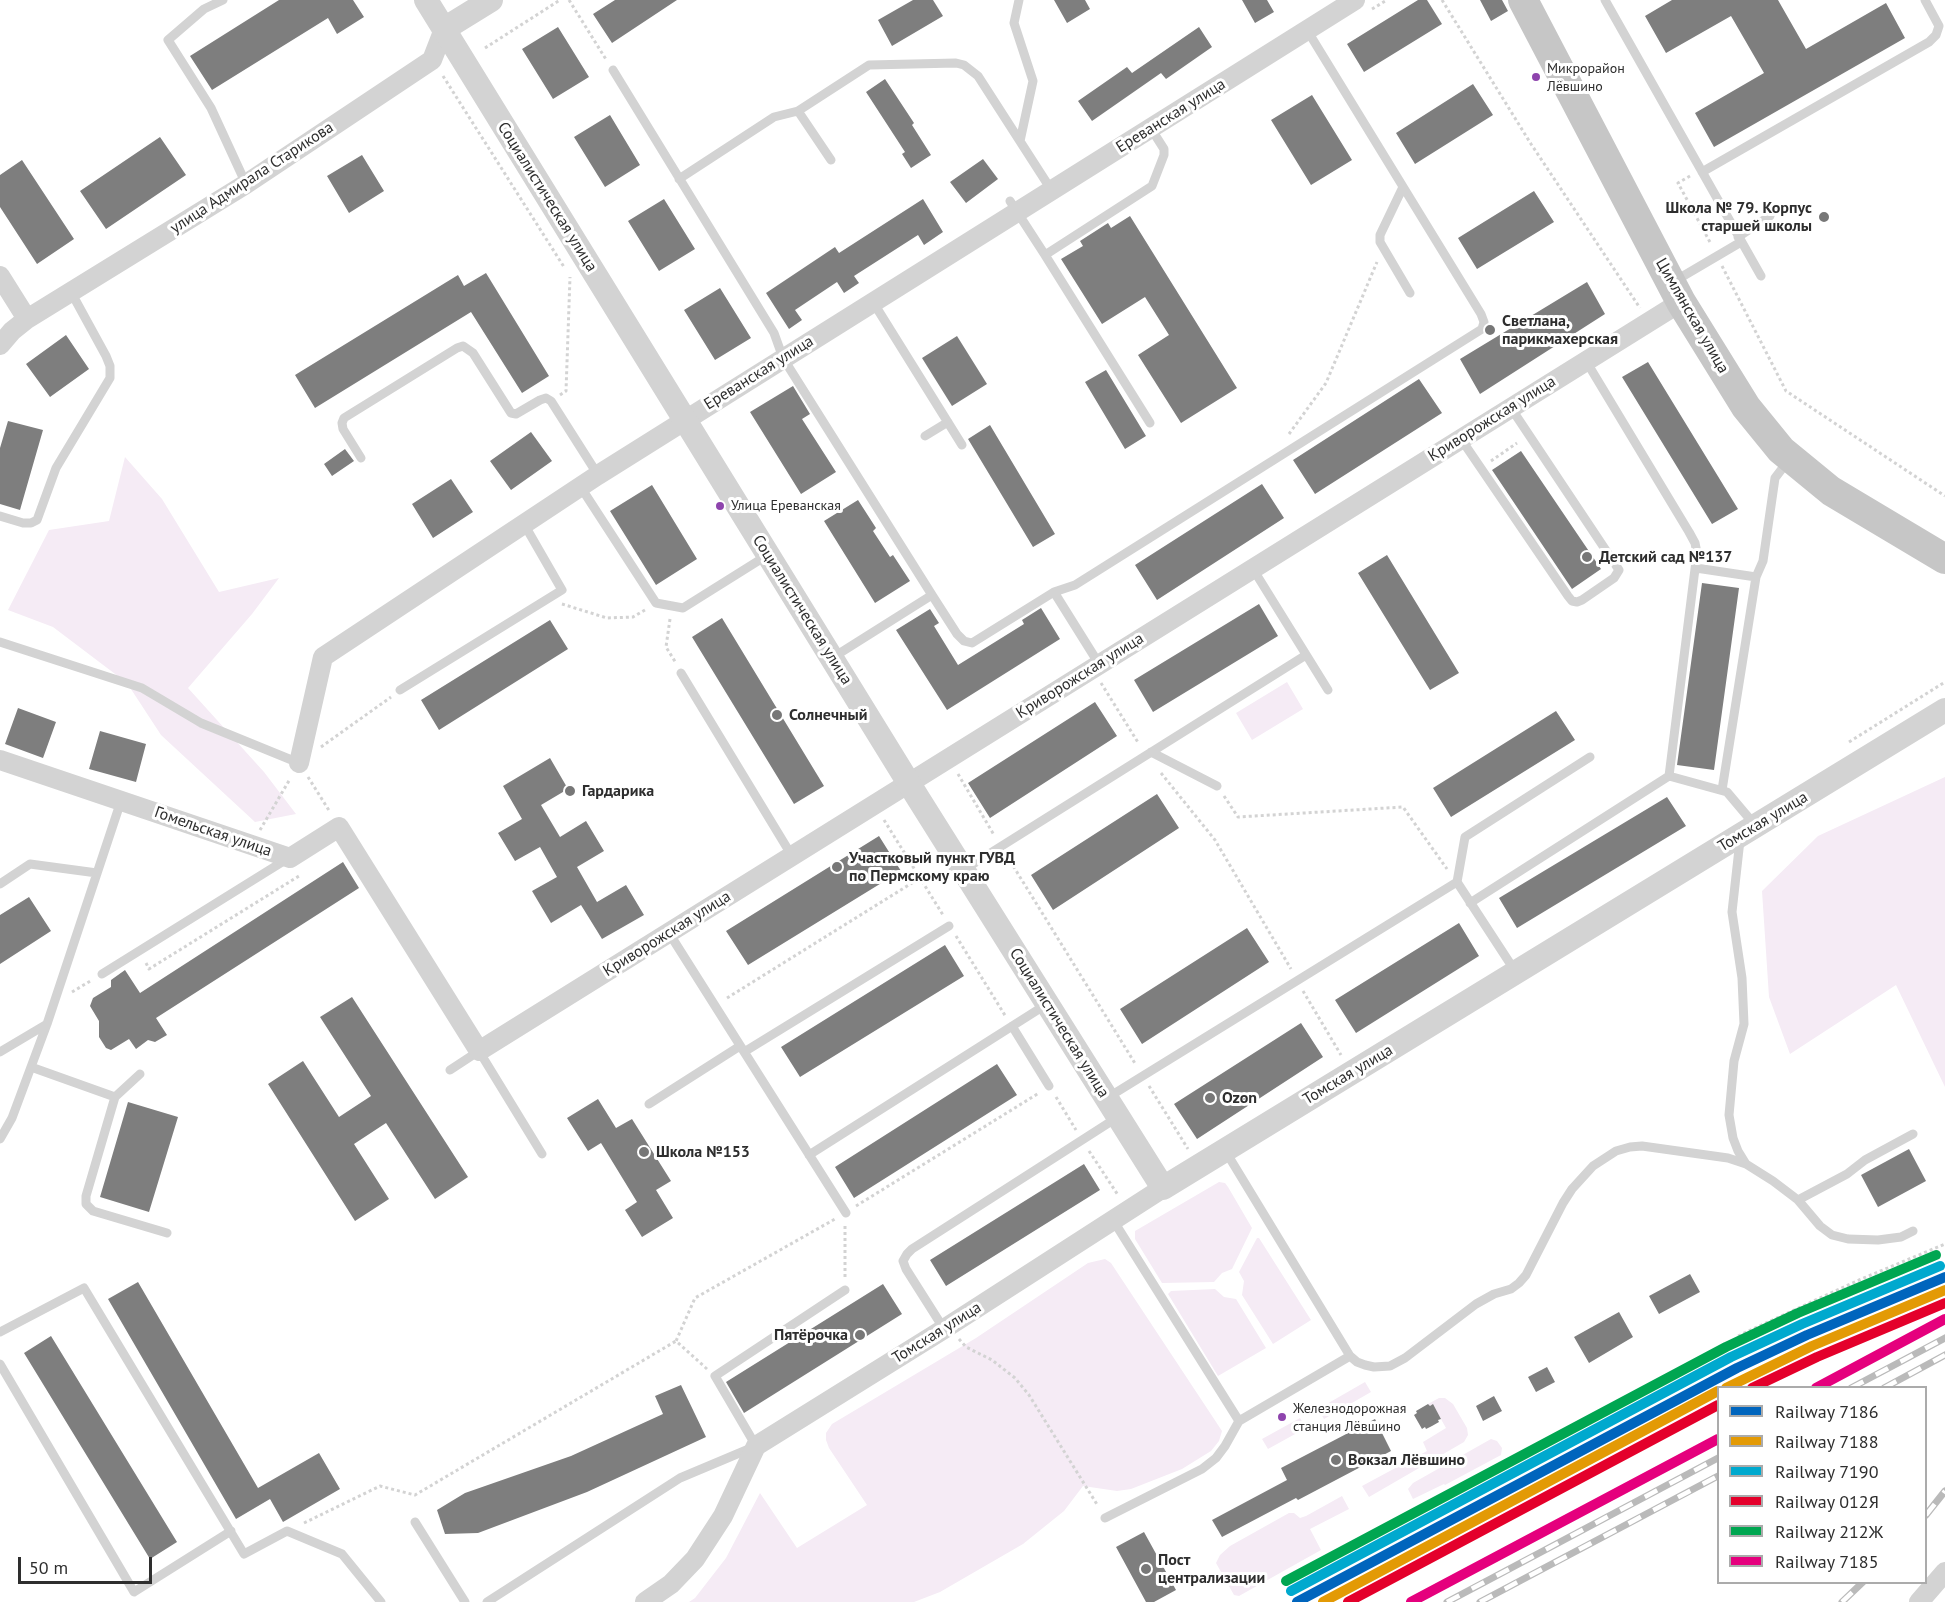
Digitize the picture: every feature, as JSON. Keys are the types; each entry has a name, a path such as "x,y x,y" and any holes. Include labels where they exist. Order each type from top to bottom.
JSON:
{"main road":[{"name":"Цимлянская улица","path":"1522,0 1676,292 1746,407 1781,450 1831,491 1945,559"}],"street":[{"name":"Социалистическая улица","path":"426,0 909,783 1163,1188"},
{"path":"444,29 491,0"},
{"name":"Ереванская улица","path":"298,763 323,657 597,475 873,302 1014,206 1052,190 1149,125 1354,0"},
{"name":"улица Адмирала Старикова","path":"0,345 27,319 246,184 432,60 444,29"},
{"path":"0,276 27,319"},
{"name":"Криворожская улица","path":"479,1051 1511,408 1586,360 1676,292"},
{"name":"Томская улица","path":"756,1446 1163,1188 1945,710"},
{"name":"Гомельская улица","path":"0,760 290,858 339,826"},
{"path":"339,826 479,1051"},
{"path":"645,1602 673,1593 714,1531 756,1446"},
{"path":"1919,1602 1945,1572"}],"lane":[{"path":"223,0 204,9 168,40 212,108 246,184"},
{"path":"1018,0 1014,22 1033,81 1020,141"},
{"path":"1605,0 1761,276"},
{"path":"1702,172 1929,42 1936,35 1939,26 1925,0"},
{"path":"612,70 774,333 783,358 957,634 964,641 972,643 1054,592 1075,585 1482,329 1484,322 1480,314 1307,30"},
{"path":"680,179 774,117 798,111 869,65 956,63 964,65 978,76 1052,190"},
{"path":"798,111 831,160"},
{"path":"1044,255 1152,186 1164,155 1164,149 1149,125"},
{"path":"1403,187 1380,234 1380,242 1410,293"},
{"path":"1014,206 1150,423"},
{"path":"1676,292 1717,256 1770,216"},
{"path":"0,516 23,523 37,520 56,468 110,378 110,366 106,356 71,292"},
{"path":"873,302 962,445"},
{"path":"361,458 343,429 344,418 463,346 473,353 511,413 516,414 546,398 551,400 597,475"},
{"path":"1586,360 1692,538 1697,553 1669,776"},
{"path":"1461,439 1568,597 1577,602 1598,589 1617,574 1619,570 1617,564 1511,408"},
{"path":"925,436 948,422"},
{"path":"1722,790 1756,577 1763,561 1775,478 1791,458"},
{"path":"580,486 656,603 683,608 768,555"},
{"path":"400,690 562,590 524,524"},
{"path":"1253,568 1328,690"},
{"path":"1696,568 1756,577"},
{"path":"1054,592 1096,667"},
{"path":"832,658 932,595"},
{"path":"0,642 142,688 201,723 298,763"},
{"path":"963,870 1306,655"},
{"path":"681,672 792,856"},
{"path":"1149,754 1217,786"},
{"path":"1516,973 1457,882 1466,837 1590,757"},
{"path":"1470,903 1669,776 1722,790 1732,797 1748,831 1732,912 1742,978 1744,1024 1734,1061 1729,1115 1733,1138 1746,1164"},
{"path":"0,1139 12,1118 47,1024 121,801"},
{"path":"102,974 290,858"},
{"path":"0,884 30,864 97,873"},
{"path":"945,1328 906,1269 903,1261 912,1249 1083,1140 1112,1108 1298,980 1457,882"},
{"path":"649,1104 949,926"},
{"path":"669,933 846,1213"},
{"path":"809,1155 1047,1004"},
{"path":"0,1053 47,1024"},
{"path":"1012,1026 1049,1086"},
{"path":"450,1070 479,1051 542,1154"},
{"path":"31,1066 116,1097"},
{"path":"140,1074 116,1097 86,1196 86,1204 93,1211 167,1233"},
{"path":"1798,1200 1847,1174 1864,1160 1913,1134"},
{"path":"1225,1150 1350,1356 1357,1362 1374,1367 1390,1366 1405,1358 1476,1304 1494,1294 1511,1289 1519,1283 1526,1275 1572,1189 1593,1166 1616,1151 1630,1147 1642,1146 1728,1158 1746,1164 1773,1180 1798,1200 1820,1226 1840,1237 1889,1240 1913,1231"},
{"path":"1113,1220 1239,1421"},
{"path":"0,1332 84,1288 244,1554 287,1531 342,1554 381,1602"},
{"path":"487,1602 680,1478 756,1446 715,1376 845,1290"},
{"path":"1105,1518 1203,1469 1225,1446 1239,1421 1350,1356"},
{"path":"0,1364 134,1592 231,1531"},
{"path":"415,1522 465,1602"}],"path":[{"path":"485,48 560,0"},
{"path":"569,0 612,70"},
{"path":"1442,0 1531,144 1638,304"},
{"path":"1683,180 1678,183 1786,391 1945,496"},
{"path":"1268,464 1326,383 1383,249"},
{"path":"551,400 566,391 570,277"},
{"path":"1481,467 1529,435"},
{"path":"546,600 607,618 633,617 656,603"},
{"path":"672,606 666,646 681,672"},
{"path":"1096,667 1149,754 1215,840 1341,1056"},
{"path":"252,845 298,763 400,690"},
{"path":"298,763 339,826"},
{"path":"1217,786 1238,817 1403,807 1457,882"},
{"path":"139,951 149,969 300,875"},
{"path":"715,1005 920,878"},
{"path":"53,1004 102,974"},
{"path":"287,1531 380,1486 415,1495 676,1341 695,1298 846,1213 1049,1086 1117,1196 1126,1190"},
{"path":"845,1290 846,1213"},
{"path":"1738,1336 1859,1280 1945,1244"},
{"path":"945,1328 966,1347 992,1360 1015,1378 1029,1395 1105,1518"},
{"path":"676,1341 715,1376"}],"shaded area":[{"path":"125,457 162,499 219,592 279,578 252,614 188,688 264,772 296,814 255,822 161,735 127,683 53,627 8,610 49,530 109,521"},
{"path":"1287,682 1303,709 1252,740 1236,713"},
{"path":"1945,777 1945,1087 1896,985 1790,1054 1769,997 1762,891 1818,836"},
{"path":"1219,1182 1225,1183 1228,1187 1252,1228 1232,1269 1222,1273 1214,1282 1162,1283 1135,1239 1135,1231"},
{"path":"1257,1238 1311,1320 1273,1344 1242,1295 1244,1281 1239,1272"},
{"path":"1105,1259 1111,1263 1222,1431 1219,1441 1211,1451 1182,1469 1131,1489 1117,1491 1083,1486 1064,1511 1023,1544 940,1592 914,1602 689,1602 695,1598 726,1558 760,1493 797,1548 867,1505 829,1448 826,1433 832,1424 976,1338 1088,1263"},
{"path":"1215,1289 1224,1297 1236,1299 1266,1348 1218,1376 1168,1294 1171,1291"},
{"path":"1365,1382 1371,1392 1324,1419 1318,1409"},
{"path":"1439,1398 1445,1398 1453,1404 1467,1428 1468,1435 1464,1442 1369,1497 1362,1486 1427,1451 1423,1442 1446,1428 1433,1405 1428,1404"},
{"path":"1300,1418 1306,1428 1268,1449 1262,1439"},
{"path":"1491,1439 1497,1441 1502,1448 1501,1455 1413,1499 1408,1489 1413,1483"},
{"path":"1342,1496 1349,1509 1310,1529 1321,1550 1239,1596 1234,1595 1216,1563 1220,1555 1230,1546 1289,1513 1294,1513 1300,1518"}],"building":[{"path":"279,0 353,0 364,17 337,34 328,18 212,90 190,56"},
{"path":"615,0 677,0 612,43 593,14"},
{"path":"913,0 933,0 943,16 892,46 878,20"},
{"path":"1054,0 1085,0 1090,9 1067,23"},
{"path":"1242,0 1267,0 1274,12 1255,23"},
{"path":"1418,0 1427,0 1442,24 1364,72 1347,44"},
{"path":"1480,0 1502,0 1508,11 1491,21"},
{"path":"1672,0 1778,0 1806,49 1886,3 1905,38 1714,147 1695,113 1764,73 1731,16 1666,53 1645,16"},
{"path":"558,27 589,77 553,99 522,49"},
{"path":"1199,27 1212,47 1166,79 1161,73 1092,121 1078,101 1127,67 1132,73"},
{"path":"885,79 914,123 912,125 931,155 911,168 902,154 905,152 866,92"},
{"path":"1473,84 1493,115 1415,164 1396,133"},
{"path":"1312,95 1352,160 1311,185 1271,120"},
{"path":"610,115 640,165 605,187 574,137"},
{"path":"160,137 186,175 106,229 80,191"},
{"path":"362,155 384,191 349,213 327,176"},
{"path":"983,159 998,179 966,203 950,182"},
{"path":"22,160 74,239 37,264 0,207 0,175"},
{"path":"1534,191 1554,222 1477,269 1458,238"},
{"path":"664,199 695,249 659,271 628,221"},
{"path":"923,199 943,232 924,245 918,235 854,276 859,283 844,293 837,282 795,310 802,320 789,329 766,293 835,247 839,253"},
{"path":"1130,216 1237,388 1181,423 1138,355 1169,335 1145,297 1102,324 1061,259 1083,246 1080,241 1108,223 1111,228"},
{"path":"486,273 549,376 522,393 471,312 315,408 295,375 458,275 464,286"},
{"path":"1587,282 1605,314 1480,394 1460,359"},
{"path":"720,288 751,338 715,360 684,310"},
{"path":"66,335 89,369 50,397 26,364"},
{"path":"957,336 987,384 952,406 922,358"},
{"path":"1648,362 1738,509 1712,524 1622,377"},
{"path":"1106,370 1146,436 1125,449 1085,382"},
{"path":"1419,379 1442,413 1315,494 1293,460"},
{"path":"793,386 810,414 802,419 836,472 801,494 750,412"},
{"path":"8,421 43,430 20,510 0,504 0,448"},
{"path":"990,425 1055,534 1033,547 968,439"},
{"path":"531,432 552,461 511,490 490,461"},
{"path":"345,449 354,461 332,476 324,464"},
{"path":"1521,451 1601,569 1572,589 1492,470"},
{"path":"451,479 473,512 433,538 412,504"},
{"path":"1262,484 1284,518 1157,600 1135,565"},
{"path":"652,485 697,559 656,585 610,511"},
{"path":"858,500 876,528 873,531 890,557 893,555 910,581 875,603 824,521"},
{"path":"1387,555 1459,673 1430,690 1358,573"},
{"path":"1702,583 1739,588 1714,770 1677,765"},
{"path":"1259,604 1278,636 1153,712 1134,680"},
{"path":"1041,608 1060,639 947,710 896,630 930,609 939,623 934,626 958,665 1024,624 1022,620"},
{"path":"722,618 824,786 794,804 692,637"},
{"path":"550,620 568,649 439,730 421,700"},
{"path":"1095,702 1117,736 990,818 968,783"},
{"path":"18,708 56,722 43,758 5,744"},
{"path":"1556,711 1575,740 1451,817 1433,788"},
{"path":"100,731 146,744 136,782 89,769"},
{"path":"550,758 568,789 541,805 560,837 586,821 604,851 577,867 597,902 626,885 644,915 602,939 581,905 551,923 532,891 557,877 540,847 515,861 498,833 522,819 503,786"},
{"path":"1157,794 1179,828 1053,910 1031,875"},
{"path":"1667,797 1686,826 1517,928 1499,898"},
{"path":"879,836 901,871 748,965 726,931"},
{"path":"343,862 359,888 156,1018 167,1035 155,1042 148,1040 136,1049 129,1039 111,1050 106,1048 99,1037 99,1021 90,1006 93,998 111,987 111,980 125,970 140,993"},
{"path":"29,897 51,931 0,964 0,915"},
{"path":"1459,923 1479,956 1356,1033 1335,1000"},
{"path":"1247,928 1269,962 1142,1044 1120,1009"},
{"path":"945,945 964,976 800,1077 781,1047"},
{"path":"352,997 468,1177 435,1199 386,1123 354,1144 389,1199 355,1221 268,1084 303,1061 339,1117 371,1096 320,1017"},
{"path":"1301,1023 1323,1057 1197,1139 1174,1104"},
{"path":"997,1064 1017,1095 854,1198 835,1167"},
{"path":"598,1099 616,1128 632,1119 671,1181 656,1190 673,1218 642,1237 625,1210 637,1202 601,1143 588,1151 567,1118"},
{"path":"128,1102 178,1117 149,1212 100,1197"},
{"path":"1909,1149 1926,1181 1878,1207 1861,1175"},
{"path":"1084,1164 1100,1190 946,1286 930,1260"},
{"path":"1690,1274 1700,1292 1659,1314 1649,1296"},
{"path":"138,1282 258,1488 319,1453 340,1489 283,1522 270,1499 236,1519 108,1299"},
{"path":"883,1284 902,1314 744,1413 726,1382"},
{"path":"1619,1312 1633,1337 1589,1363 1574,1337"},
{"path":"51,1336 177,1542 150,1559 24,1353"},
{"path":"1547,1367 1555,1382 1536,1392 1528,1377"},
{"path":"681,1385 706,1437 587,1492 478,1533 445,1534 437,1510 465,1493 571,1456 663,1414 655,1396"},
{"path":"1494,1396 1502,1411 1483,1421 1476,1406"},
{"path":"1428,1404 1430,1406 1433,1404 1441,1419 1432,1426 1422,1429 1414,1415 1416,1411"},
{"name":"Вокзал Лёвшино","path":"1375,1419 1391,1451 1222,1537 1212,1520 1287,1480 1281,1468"},
{"name":"Пост централизации","path":"1144,1532 1176,1590 1154,1602 1146,1602 1116,1547"}],"railway":[{"path":"1855,1386 1945,1338"},
{"path":"1888,1386 1945,1355"},
{"path":"1447,1602 1717,1459"},
{"path":"1480,1602 1717,1477"},
{"path":"1927,1514 1945,1491"},
{"path":"1842,1602 1861,1584"}],"rail line":[{"name":"212Ж","path":"1286,1581 1726,1347 1798,1313 1936,1255"},
{"name":"7190","path":"1291,1591 1731,1357 1802,1324 1940,1266"},
{"name":"7186","path":"1297,1602 1737,1368 1807,1335 1945,1277"},
{"name":"7188","path":"1730,1386 1812,1346 1945,1290"},
{"name":"012Я","path":"1756,1386 1817,1357 1945,1303"},
{"name":"7185","path":"1820,1386 1945,1319"},
{"name":"7188","path":"1323,1602 1717,1392"},
{"name":"012Я","path":"1348,1602 1717,1406"},
{"name":"7185","path":"1411,1602 1717,1440"}],"place":[{"name":"Микрорайон Лёвшино","path":"1536,77"},
{"name":"Школа № 79. Корпус старшей школы","path":"1824,217"},
{"name":"Светлана, парикмахерская","path":"1490,330"},
{"name":"Улица Ереванская","path":"720,506"},
{"name":"Детский сад №137","path":"1587,557"},
{"name":"Солнечный","path":"777,715"},
{"name":"Гардарика","path":"570,791"},
{"name":"Участковый пункт ГУВД по Пермскому краю","path":"837,867"},
{"name":"Ozon","path":"1210,1098"},
{"name":"Школа №153","path":"644,1152"},
{"name":"Пятёрочка","path":"860,1335"},
{"name":"Железнодорожная станция Лёвшино","path":"1282,1417"},
{"name":"Вокзал Лёвшино","path":"1336,1460"},
{"name":"Пост централизации","path":"1146,1569"}]}
